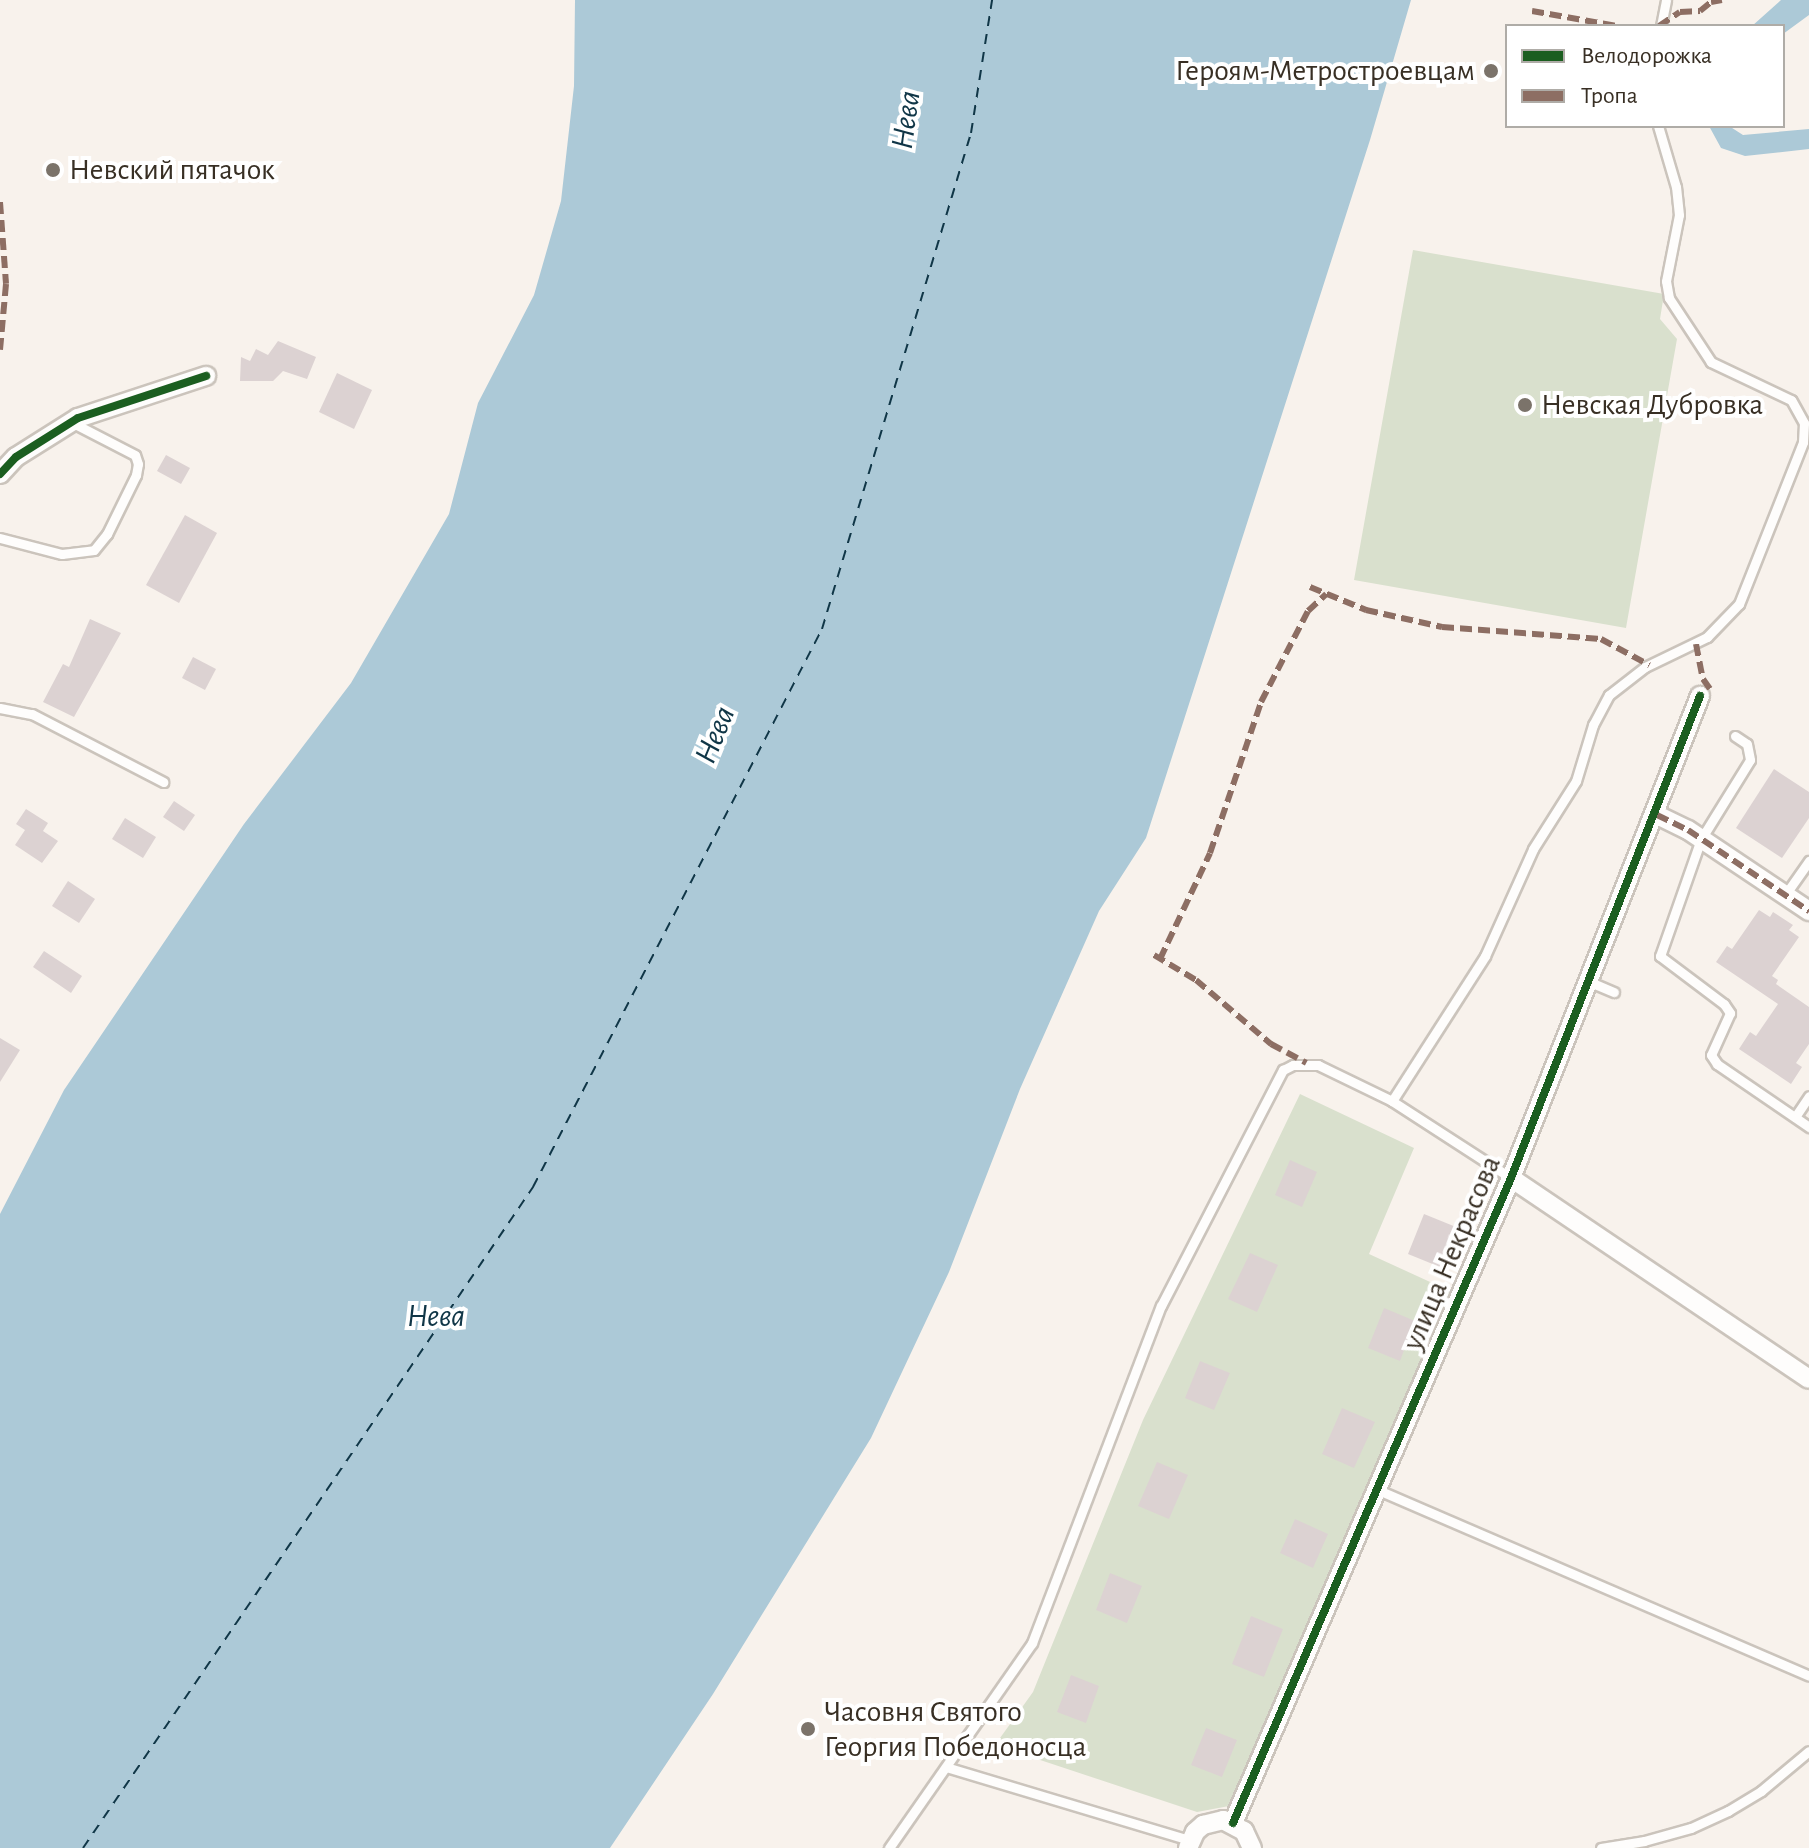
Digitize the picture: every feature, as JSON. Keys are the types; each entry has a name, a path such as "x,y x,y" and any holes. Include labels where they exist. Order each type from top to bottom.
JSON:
{"street":[{"path":"0,474 16,457 71,422 206,376"},
{"name":"улица Некрасова","path":"1233,1823 1511,1178 1657,815 1700,696"},
{"path":"1657,815 1701,839 1809,911"},
{"path":"1511,1178 1809,1379"},
{"path":"1188,1844 1203,1825 1223,1820 1244,1831 1252,1848"}],"lane":[{"path":"1661,24 1666,0"},
{"path":"1392,1101 1485,956 1533,849 1576,781 1593,725 1609,695 1645,667 1707,637 1739,604 1803,442 1804,423 1791,400 1711,362 1669,298 1666,281 1679,215 1676,187 1659,128"},
{"path":"0,538 62,554 94,550 107,534 138,464 135,455 71,422"},
{"path":"0,708 32,714 163,782"},
{"path":"1735,736 1747,744 1750,760 1701,839 1660,956 1724,1004 1730,1013 1711,1055 1717,1064 1809,1127"},
{"path":"1785,895 1809,861"},
{"path":"1590,982 1614,992"},
{"path":"889,1848 1032,1643 1161,1306 1272,1084 1283,1070 1293,1065 1318,1065 1392,1101 1511,1178"},
{"path":"1795,1117 1809,1096"},
{"path":"1378,1490 1809,1676"},
{"path":"1601,1848 1691,1828 1728,1811 1761,1791 1809,1751"},
{"path":"946,1767 1188,1844"}],"green space":[{"name":"Невская Дубровка","path":"1413,250 1664,294 1660,319 1677,339 1626,628 1354,580"},
{"path":"1300,1094 1414,1148 1369,1254 1452,1292 1229,1806 1197,1812 995,1745 1033,1692 1143,1420"}],"water":[{"name":"Нева","path":"575,0 1411,0 1370,140 1146,838 1099,911 1020,1089 949,1272 871,1438 713,1694 610,1848 0,1848 0,1214 64,1090 244,824 351,683 449,514 478,403 534,295 561,201 574,86"},
{"path":"1781,0 1809,0 1809,15 1785,33 1785,24 1754,24"},
{"path":"1710,128 1732,128 1743,135 1809,129 1809,149 1745,156 1721,148"}],"building":[{"path":"278,341 316,357 307,379 283,371 273,381 240,381 241,357 250,361 256,349 268,355"},
{"path":"337,373 372,390 354,429 319,412"},
{"path":"166,455 190,468 181,484 157,471"},
{"path":"185,515 217,533 179,603 146,585"},
{"path":"90,619 121,633 74,717 43,702 63,664 69,667"},
{"path":"193,657 216,669 205,690 182,678"},
{"path":"1774,769 1809,792 1809,818 1782,858 1736,828"},
{"path":"174,801 195,815 184,831 163,817"},
{"path":"26,809 48,823 43,831 58,841 42,863 15,845 25,830 16,824"},
{"path":"125,818 156,837 143,858 112,839"},
{"path":"68,881 95,899 79,923 52,906"},
{"path":"1759,910 1770,917 1773,912 1793,925 1789,930 1799,937 1772,976 1778,980 1776,984 1809,1007 1809,1044 1796,1063 1802,1067 1791,1084 1739,1049 1750,1032 1756,1036 1778,1004 1716,962 1727,946 1732,949"},
{"path":"44,951 82,976 71,993 33,967"},
{"path":"0,1038 20,1050 0,1082"},
{"path":"1290,1160 1317,1172 1302,1207 1275,1195"},
{"path":"1424,1214 1456,1227 1440,1267 1408,1254"},
{"path":"1250,1253 1278,1265 1257,1312 1228,1299"},
{"path":"1384,1308 1415,1321 1400,1361 1368,1348"},
{"path":"1200,1361 1230,1373 1214,1410 1185,1398"},
{"path":"1342,1408 1375,1422 1354,1468 1322,1454"},
{"path":"1157,1462 1188,1475 1169,1519 1138,1506"},
{"path":"1295,1519 1328,1534 1313,1568 1280,1553"},
{"path":"1110,1573 1142,1586 1127,1623 1096,1610"},
{"path":"1251,1616 1283,1629 1264,1677 1232,1664"},
{"path":"1071,1675 1099,1686 1086,1723 1057,1712"},
{"path":"1206,1728 1237,1740 1222,1777 1191,1765"}],"ferry route":[{"path":"83,1848 533,1187 822,629 971,133 992,0"}],"marked path":[{"path":"1662,24 1680,12 1700,11 1711,2 1722,0"},
{"path":"1532,11 1606,24"},
{"path":"0,202 6,284 0,350"},
{"path":"1310,587 1366,610 1442,627 1601,639 1649,665"},
{"path":"1160,959 1210,853 1261,702 1308,611 1326,594"},
{"path":"1696,644 1703,679 1710,689"},
{"path":"1657,815 1688,830 1809,911"},
{"path":"1154,955 1196,980 1271,1044 1306,1063"}],"cycle path":[{"path":"0,474 16,457 78,418 206,376"},
{"path":"1233,1823 1511,1178 1700,696"}],"place":[{"name":"Героям-Метростроевцам","path":"1491,71"},
{"name":"Невский пятачок","path":"53,170"},
{"name":"Невская Дубровка","path":"1525,405"},
{"name":"Часовня Святого Георгия Победоносца","path":"808,1729"}]}
